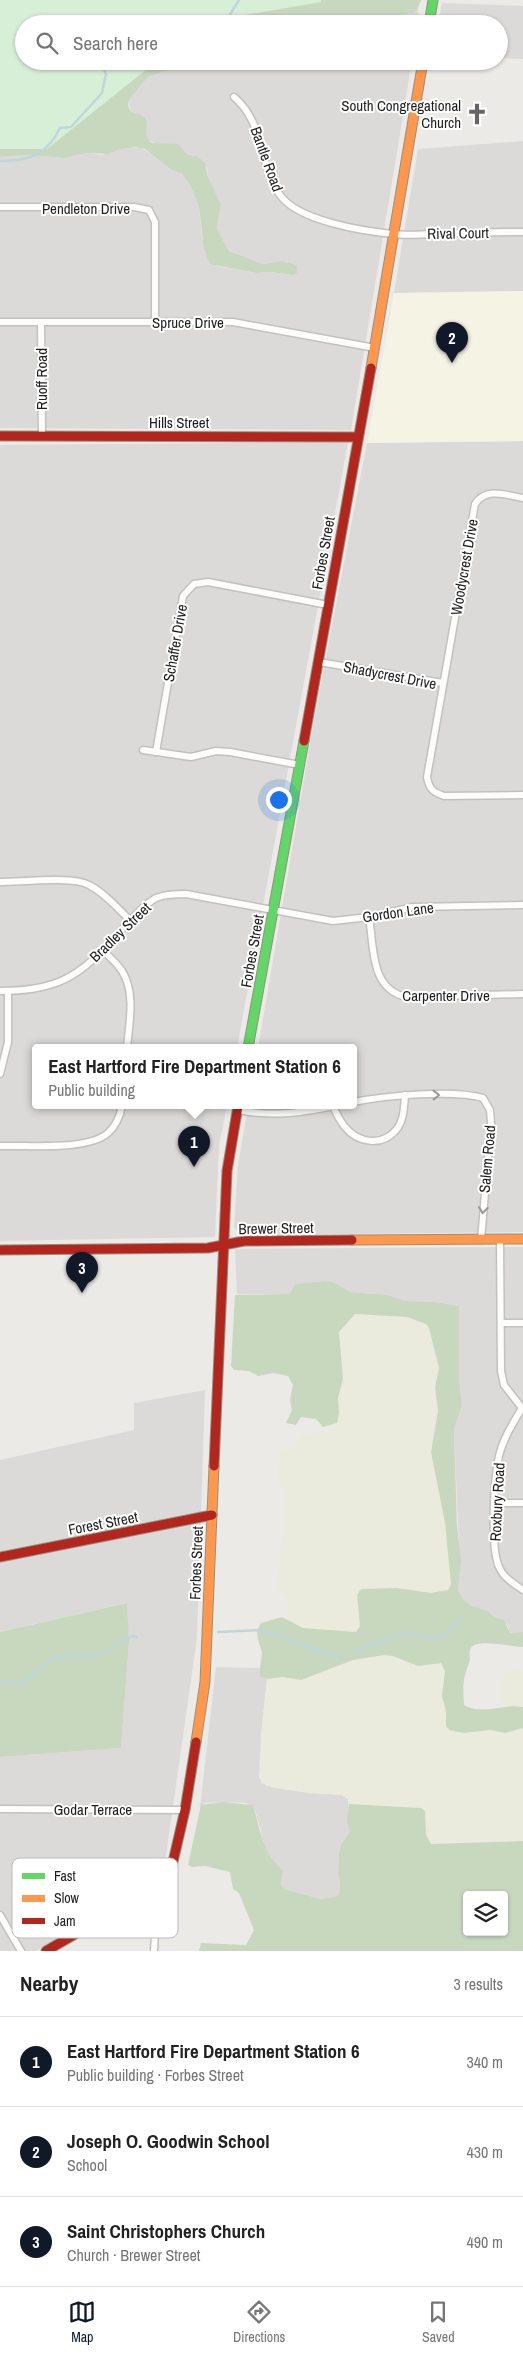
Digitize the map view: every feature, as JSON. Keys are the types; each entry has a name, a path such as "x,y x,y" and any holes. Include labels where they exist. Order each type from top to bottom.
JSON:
{"main road":[{"path":"430,15 433,0"},
{"name":"Forbes Street","path":"249,1044 375,348 421,70"},
{"name":"Hills Street","path":"0,436 358,437"},
{"name":"Forbes Street","path":"173,1858 185,1810 205,1682 227,1171 238,1109"},
{"name":"Brewer Street","path":"0,1250 208,1248 244,1241 523,1239"},
{"name":"Forest Street","path":"0,1557 212,1515"},
{"name":"Forbes Street","path":"46,1951 69,1938"}],"street":[{"name":"Bantle Road","path":"234,97 245,106 252,118 272,181 281,197 294,209 331,223 394,234"},
{"name":"Pendleton Drive","path":"0,208 134,208 149,210 155,222 155,322"},
{"name":"Rival Court","path":"394,234 523,232"},
{"name":"Spruce Drive","path":"0,322 233,322 375,348"},
{"name":"Ruoff Road","path":"41,323 42,436"},
{"name":"Woodycrest Drive","path":"443,683 475,504 485,494 493,493 523,498"},
{"name":"Schaffer Drive","path":"156,752 183,596 194,584 208,582 328,604"},
{"name":"Shadycrest Drive","path":"319,662 443,683 427,777 429,787 436,793 444,796 523,795"},
{"path":"143,750 192,757 216,751 230,752 300,765"},
{"path":"0,882 75,881 87,884 98,890 131,920"},
{"name":"Bradley Street","path":"4,991 42,987 62,981 81,969 103,950 141,908 156,898 170,894 186,894 273,910"},
{"name":"Gordon Lane","path":"273,910 333,921 413,907 523,905"},
{"name":"Carpenter Drive","path":"369,916 378,972 384,986 395,994 406,997 523,994"},
{"path":"103,950 122,971 129,988 130,1005 127,1044"},
{"path":"0,1074 8,1042 4,991"},
{"name":"Salem Road","path":"357,1102 405,1096 471,1094 483,1098 490,1110 491,1124 481,1240"},
{"path":"336,1109 344,1126 356,1137 370,1142 386,1138 397,1129 403,1113 405,1096"},
{"path":"0,1146 91,1142 107,1133 119,1120 121,1109"},
{"path":"242,1109 264,1115 290,1114 318,1109"},
{"name":"Roxbury Road","path":"500,1240 503,1378 504,1385 522,1408 509,1429 500,1456 495,1503 495,1549 499,1567 508,1580 523,1590"},
{"path":"502,1323 523,1323"},
{"path":"495,1503 523,1503"},
{"name":"Godar Terrace","path":"0,1809 185,1810"},
{"path":"0,1915 12,1936"},
{"path":"13,1938 21,1951"},
{"path":"154,1951 155,1938"}],"shaded area":[{"path":"442,3 523,6 523,59 508,58 508,15 440,15"},
{"path":"417,9 419,15 401,15 413,13"},
{"path":"168,70 411,70 351,430 0,428 0,157 29,155 64,158 88,153 102,155 121,149 140,147 181,173 190,185 199,207 202,237 217,266 256,273 271,272 291,275 297,265 282,261 263,264 229,251 217,229 221,204 208,177 207,167 188,155 178,144 157,144 148,140 145,130 146,120 143,116 133,113 130,109 129,100 148,77"},
{"path":"523,141 523,291 394,293 418,149"},
{"path":"523,291 523,441 367,443 394,293"},
{"path":"523,441 523,1232 241,1235 234,1227 238,1166 248,1109 357,1109 357,1044 259,1044 316,709 367,443"},
{"path":"348,442 238,1044 32,1044 32,1109 226,1109 219,1145 215,1237 0,1241 0,445"},
{"path":"523,1247 523,1632 510,1633 507,1624 495,1618 488,1611 470,1605 463,1599 458,1590 460,1570 454,1429 462,1406 459,1377 459,1306 435,1302 406,1301 388,1295 350,1292 324,1281 295,1284 290,1293 286,1294 237,1294 235,1249"},
{"path":"355,1314 406,1317 429,1328 439,1368 435,1387 438,1411 431,1452 445,1523 451,1584 448,1590 431,1593 397,1588 373,1588 356,1603 360,1626 356,1632 303,1628 294,1625 289,1619 286,1599 276,1588 284,1525 285,1488 278,1483 279,1456 282,1450 295,1449 300,1435 333,1431 333,1426 337,1422 339,1413 338,1398 343,1379 339,1332"},
{"path":"205,1390 197,1638 166,1858 12,1858 12,1938 58,1938 36,1951 0,1951 0,1757 121,1748 129,1642 126,1603 0,1632 0,1460 134,1430 134,1403"},
{"path":"384,1655 393,1656 407,1663 426,1665 438,1663 444,1666 442,1696 446,1711 446,1726 464,1733 490,1730 500,1733 523,1728 523,1841 431,1844 426,1835 425,1811 407,1806 349,1804 348,1799 342,1795 275,1788 261,1783 261,1736 267,1679 283,1677 301,1680 353,1660"},
{"path":"216,1667 260,1668 259,1677 267,1679 259,1778 267,1786 309,1793 342,1795 348,1799 350,1832 341,1844 338,1874 340,1883 339,1893 335,1897 321,1899 284,1889 281,1885 282,1870 271,1861 263,1844 254,1807 246,1803 222,1802 205,1803 200,1808"},
{"path":"516,1670 523,1671 523,1707 504,1706 500,1697 502,1675"}],"green space":[{"path":"0,0 421,0 417,10 413,13 401,15 15,15 15,70 168,70 148,77 129,100 128,106 132,112 142,115 146,120 147,138 152,143 178,144 188,155 197,156 205,163 208,177 221,204 217,229 229,251 263,264 282,261 297,265 297,273 293,275 271,272 256,273 210,264 204,249 199,207 190,185 181,173 172,170 145,149 136,147 121,149 107,154 88,153 64,158 29,155 0,157"},
{"path":"0,0 321,0 321,2 245,15 15,15 15,70 146,70 47,149 0,149"},
{"path":"333,1282 350,1292 388,1295 406,1301 435,1302 459,1306 459,1377 462,1406 454,1429 457,1526 461,1561 458,1590 463,1599 470,1605 488,1611 495,1618 504,1620 510,1633 523,1632 523,1647 487,1643 475,1645 471,1648 470,1661 463,1684 464,1705 478,1709 523,1707 523,1728 505,1733 490,1730 464,1733 449,1730 446,1726 446,1711 442,1696 445,1671 441,1663 418,1666 393,1656 384,1655 353,1660 301,1680 283,1677 267,1679 259,1677 262,1652 257,1630 261,1623 282,1617 303,1628 356,1632 360,1626 357,1595 361,1589 397,1588 431,1593 448,1590 451,1584 445,1523 431,1452 438,1411 435,1387 439,1368 429,1328 426,1324 407,1317 355,1314 339,1332 343,1379 338,1398 339,1413 337,1423 323,1427 316,1419 301,1417 296,1425 286,1423 292,1410 290,1400 293,1385 288,1376 273,1373 258,1376 249,1371 234,1370 231,1366 235,1295 286,1294 290,1293 295,1284"},
{"path":"127,1603 129,1642 121,1748 0,1757 0,1632"},
{"path":"222,1802 253,1805 266,1849 283,1870 281,1885 284,1889 321,1899 335,1897 339,1893 340,1883 338,1874 341,1844 350,1832 347,1822 349,1804 421,1808 425,1811 426,1835 431,1844 523,1841 523,1951 199,1951 201,1943 246,1945 254,1930 239,1893 233,1889 230,1872 205,1866 192,1867 188,1865 201,1805"}],"waterway":[{"path":"230,15 239,0"},
{"path":"0,161 20,160 36,155 49,145 60,128 71,127 102,93 106,74 104,70"},
{"path":"354,1652 386,1639 408,1634 435,1638 444,1635 461,1619"},
{"path":"218,1632 263,1630 337,1657 344,1655"},
{"path":"0,1682 22,1683 55,1657 100,1655 132,1636 137,1637"}],"traffic: fast":[{"path":"430,15 433,0"},
{"path":"249,1044 304,741"}],"traffic: slow":[{"path":"371,368 421,70"},
{"path":"352,1240 523,1239"},
{"path":"196,1742 205,1682 214,1466"}],"traffic: jam":[{"path":"304,741 371,368"},
{"path":"0,436 358,437"},
{"path":"214,1466 227,1171 237,1109"},
{"path":"0,1250 208,1248 244,1241 352,1240"},
{"path":"0,1557 212,1515"},
{"path":"174,1858 185,1810 196,1742"},
{"path":"46,1951 68,1938"}],"place":[{"name":"South Congregational Church","path":"477,114"},
{"name":"Joseph O. Goodwin School","path":"452,363"},
{"name":"East Hartford Fire Department Station 6","path":"194,1167"},
{"name":"Saint Christophers Church","path":"82,1293"}]}
